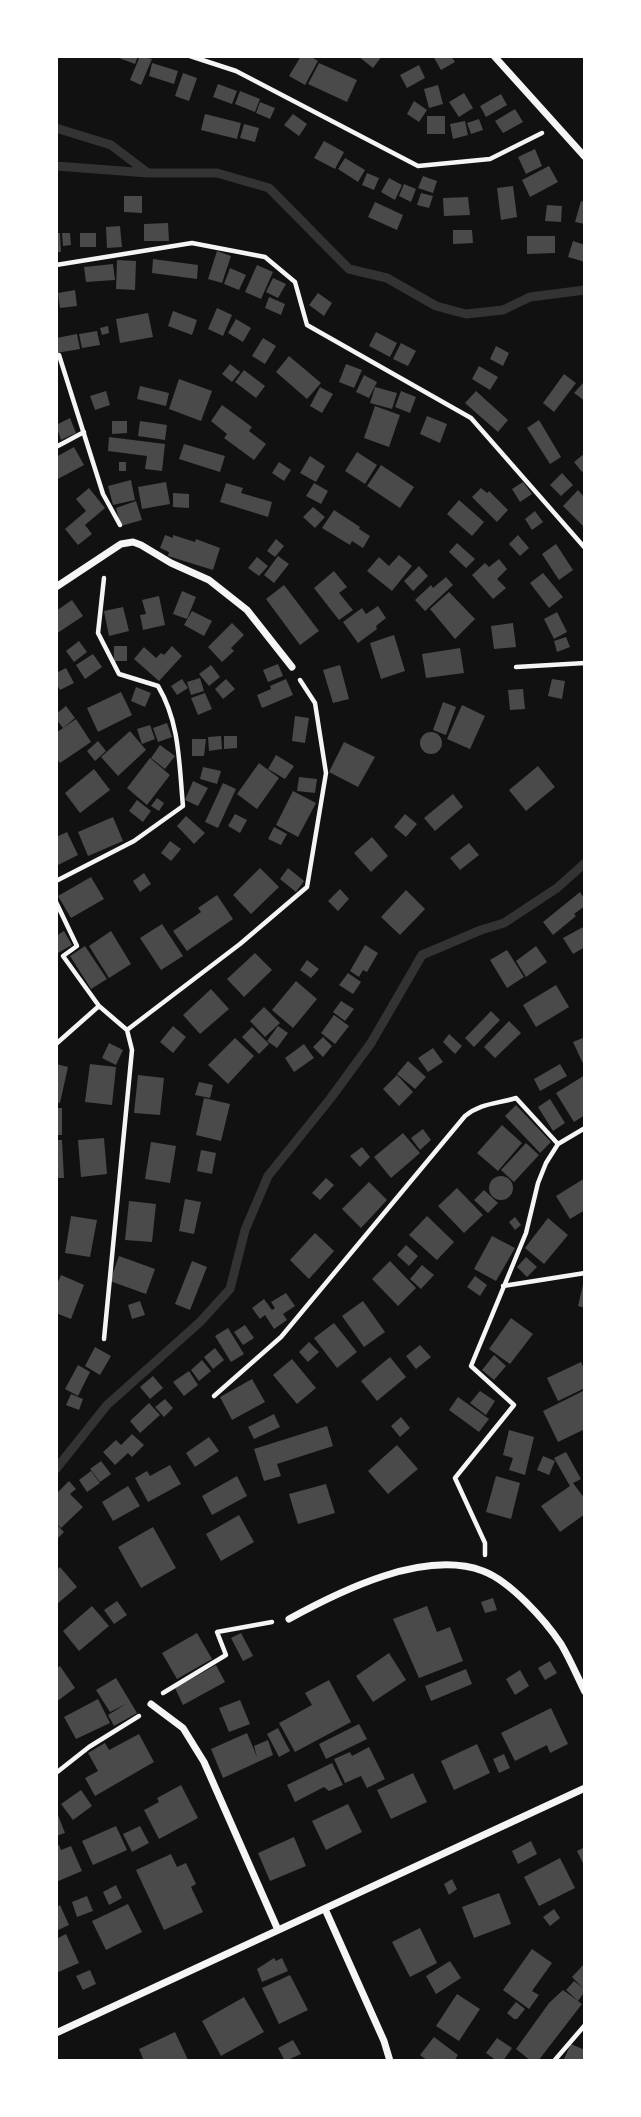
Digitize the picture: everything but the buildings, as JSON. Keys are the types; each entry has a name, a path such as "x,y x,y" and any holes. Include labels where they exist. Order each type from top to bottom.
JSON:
{"street":[{"path":"494,56 582,155"},
{"path":"56,587 128,542 141,545 171,563 209,580 247,610 292,667"},
{"path":"289,1619 332,1596 411,1569 447,1565 485,1572 511,1589 536,1612 561,1644 585,1692"},
{"path":"151,1704 191,1737 278,1930"},
{"path":"56,2033 585,1788"},
{"path":"325,1909 384,2041 390,2061"}],"path":[{"path":"190,56 236,71 418,166 490,159 556,126"},
{"path":"56,265 192,243 265,257 295,282 307,325 471,418 585,548"},
{"path":"56,355 59,355 103,494 128,542"},
{"path":"56,447 84,432"},
{"path":"56,881 134,841 183,806 175,728 169,705 158,686 119,674 98,633 107,553"},
{"path":"516,667 585,663"},
{"path":"127,1030 240,944 307,887 326,773 315,703 292,667"},
{"path":"56,902 77,946 63,956 99,1006 127,1030 132,1050 104,1339"},
{"path":"56,1044 99,1006"},
{"path":"214,1396 281,1337 465,1116 478,1105 494,1105 516,1098 558,1144"},
{"path":"485,1572 485,1543 455,1478 514,1405 471,1366 526,1233 538,1183 546,1163 558,1144 585,1128"},
{"path":"502,1286 585,1273"},
{"path":"56,1773 89,1747 132,1721 167,1689 226,1655 216,1632 289,1619"},
{"path":"554,2061 585,2025"}],"waterway":[{"path":"56,128 111,145 148,173 217,173 269,188 349,269 387,278 436,306 466,314 503,310 530,297 585,290"},
{"path":"56,166 148,173"},
{"path":"56,1469 107,1405 200,1322 230,1289 245,1230 268,1176 371,1043 422,955 504,923 557,888 585,863"}]}
